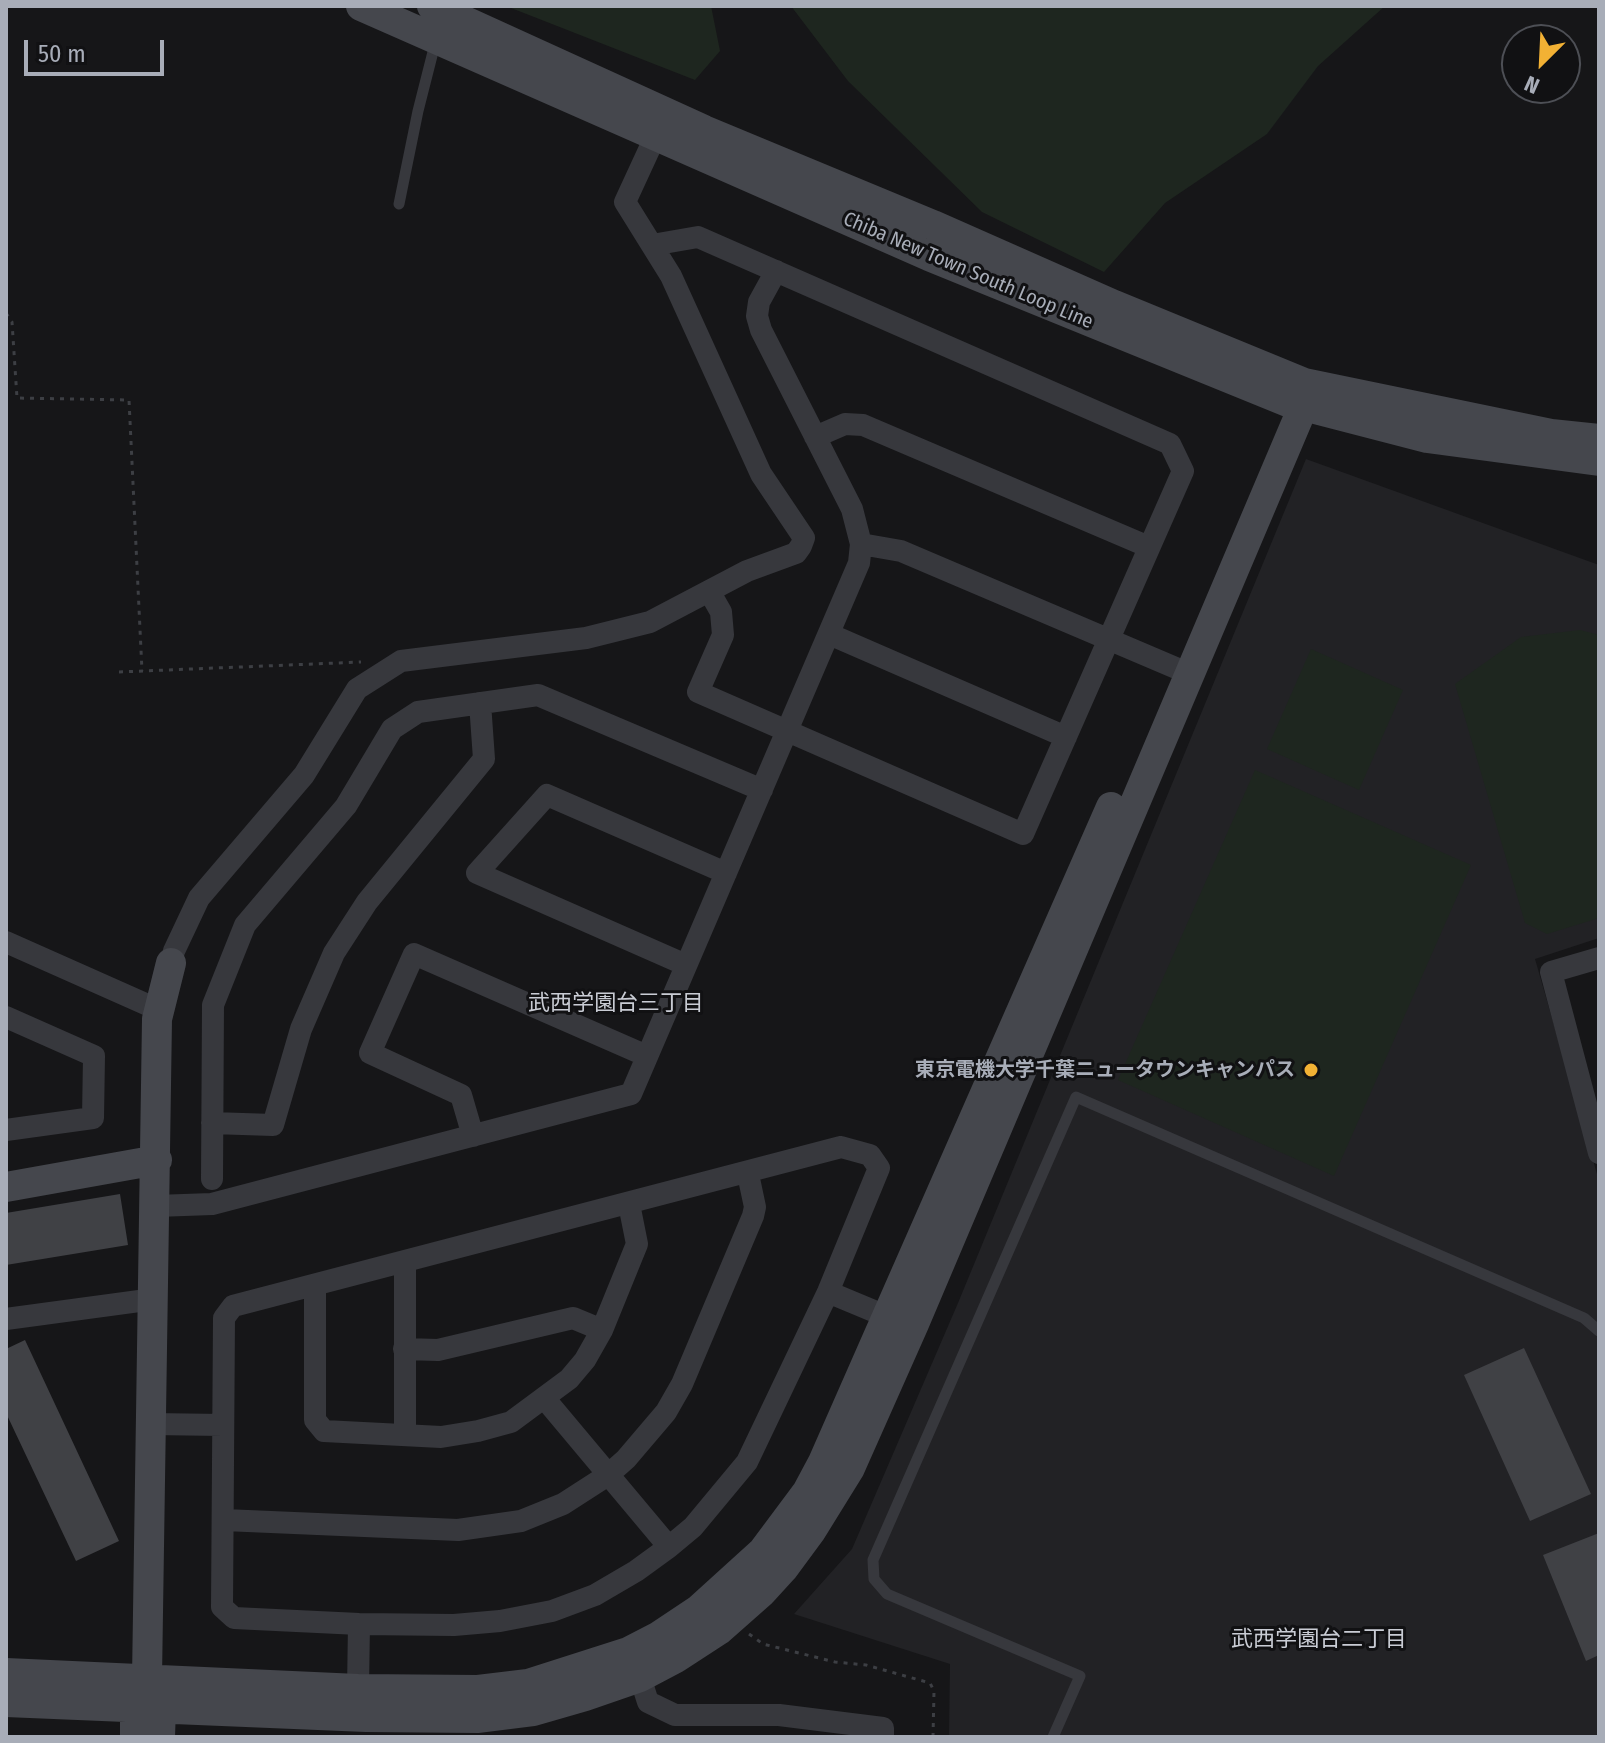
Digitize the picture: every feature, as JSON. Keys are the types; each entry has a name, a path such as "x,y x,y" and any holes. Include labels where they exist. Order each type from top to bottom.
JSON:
{"street":[{"name":"Chiba New Town South Loop Line","path":"361,6 929,256 1298,398 1427,438 1599,461"},
{"name":"Chiba New Town South Loop Line","path":"432,6 1298,398 1599,439"},
{"path":"160,1737 148,1697 159,1010 171,963 199,898 304,775 357,689 401,661 586,638 650,622 747,571 796,553 804,538 761,474 671,276 625,202 655,137"},
{"path":"652,245 698,237 1170,444 1183,471 1023,834 698,692 723,635 721,612 709,591"},
{"path":"156,1206 212,1204 631,1094 859,563 861,544 852,509 757,316 759,302 776,271"},
{"path":"6,1673 148,1697 366,1717 477,1718 533,1711 640,1677 719,1630 762,1592 811,1531 850,1468 926,1295 1181,670 1298,398"},
{"path":"815,437 845,424 863,425 1149,547"},
{"path":"861,544 901,551 1181,670"},
{"path":"829,634 1066,737"},
{"path":"6,1702 358,1689 478,1690 528,1684 628,1652 659,1636 698,1610 741,1574 763,1551 807,1492 1181,670"},
{"path":"212,1179 213,1005 245,925 346,806 392,729 418,712 538,695 762,790"},
{"path":"212,1123 273,1125 301,1029 334,953 367,902 484,759 480,703"},
{"path":"686,965 477,873 547,795 726,873"},
{"path":"6,942 159,1010"},
{"path":"473,1136 461,1095 370,1053 414,954 647,1056"},
{"path":"1599,958 1551,972 1599,1153"},
{"path":"6,1017 94,1056 93,1118 6,1130"},
{"path":"841,1147 870,1155 879,1168 828,1292 747,1462 693,1527 669,1547 595,1595 552,1611 500,1621 454,1625 359,1624 234,1618 222,1607 224,1318 233,1306 748,1174 841,1147"},
{"path":"6,1187 157,1160"},
{"path":"224,1520 458,1530 521,1521 563,1504 608,1475 626,1459 666,1412 682,1384 753,1216 755,1207 748,1174"},
{"path":"315,1285 315,1420 324,1431 441,1437 478,1431 511,1422 545,1399 577,1370 602,1330 637,1244 629,1204"},
{"path":"405,1263 405,1433"},
{"path":"828,1292 888,1317"},
{"path":"6,1319 154,1299"},
{"path":"404,1349 438,1350 573,1318 602,1330"},
{"path":"545,1399 669,1547"},
{"path":"151,1424 223,1425"},
{"path":"358,1689 359,1624"},
{"path":"640,1677 648,1702 675,1715 779,1715 883,1728 883,1737"},
{"path":"135,1737 148,1697"}],"lane":[{"path":"399,204 436,40"},
{"path":"1053,1737 1080,1676 887,1594 874,1579 873,1560 1076,1097 1584,1318 1599,1331"}],"path":[{"path":"6,313 12,322 17,398 129,400 142,671"},
{"path":"119,672 401,661"},
{"path":"749,1634 763,1644 835,1662 866,1665 930,1683 934,1691 933,1737"}],"shaded area":[{"path":"506,6 711,6 720,51 695,80"},
{"path":"791,6 1385,6 1318,66 1267,134 1165,203 1104,272 982,212 848,81"},
{"name":"東京電機大学千葉ニュータウンキャンパス","path":"1306,459 1599,565 1599,938 1535,959 1599,1181 1599,1737 949,1737 950,1664 794,1614 852,1549 958,1303"},
{"path":"1580,630 1599,635 1599,918 1547,934 1525,923 1455,684 1521,637"},
{"path":"1311,649 1403,690 1359,790 1267,749"},
{"path":"1255,770 1471,865 1334,1176 1118,1080"}],"building":[{"path":"120,1194 128,1245 6,1265 6,1213"},
{"path":"25,1340 119,1541 76,1561 6,1413 6,1349"},
{"path":"1524,1348 1591,1494 1530,1521 1464,1375"},
{"path":"1599,1533 1599,1655 1586,1661 1543,1555"}],"place":[{"name":"東京電機大学千葉ニュータウンキャンパス","path":"1311,1070"}],"district":[{"name":"武西学園台三丁目","path":"616,1004"},
{"name":"武西学園台二丁目","path":"1319,1640"}]}
